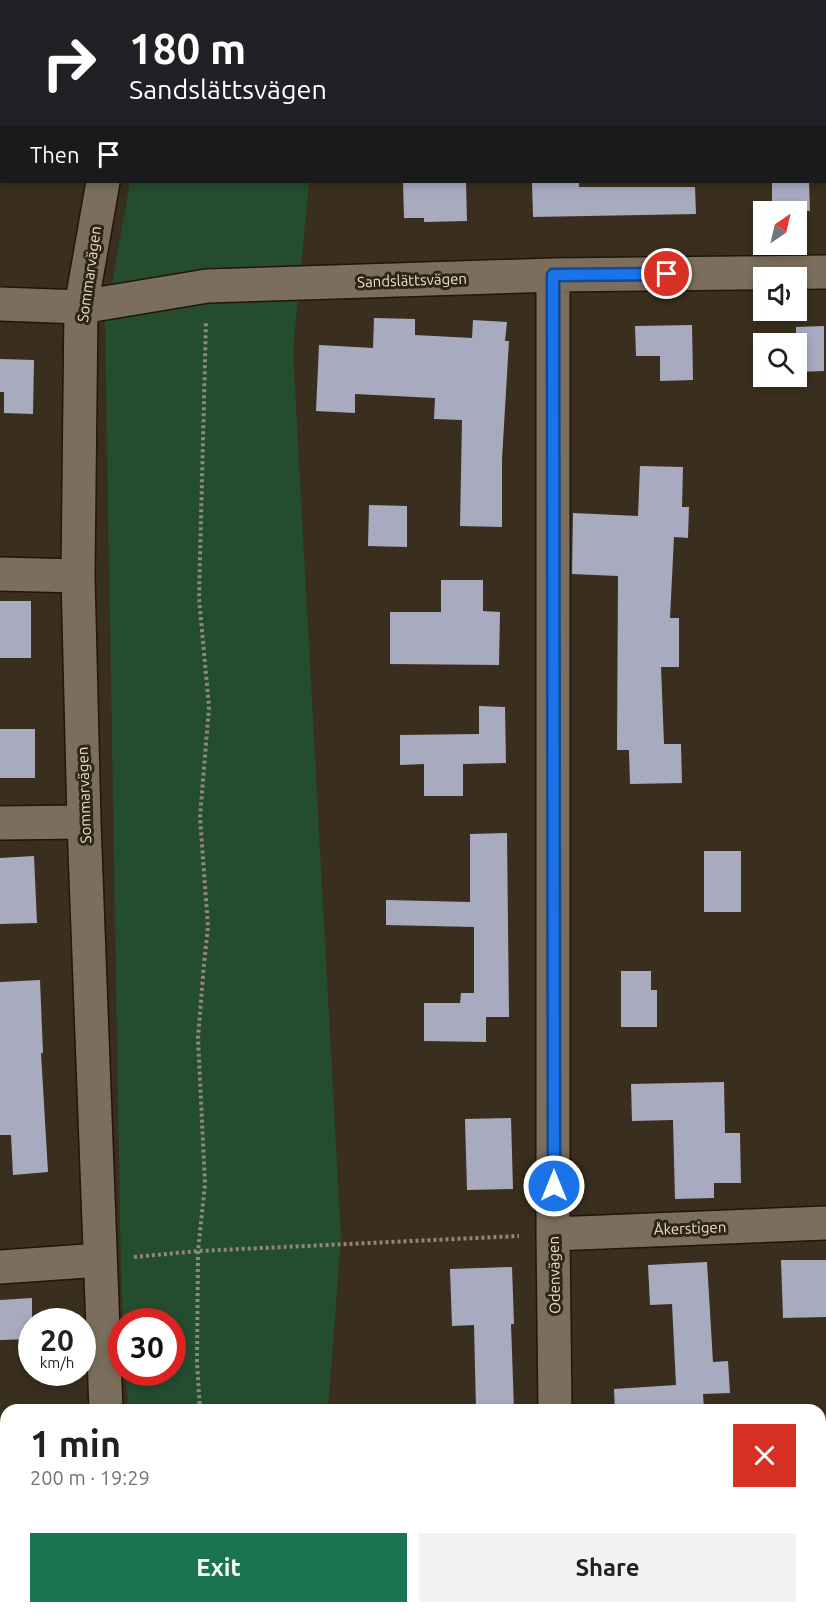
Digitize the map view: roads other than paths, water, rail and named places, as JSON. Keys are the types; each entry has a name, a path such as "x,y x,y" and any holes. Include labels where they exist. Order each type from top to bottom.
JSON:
{"street":[{"name":"Sommarvägen","path":"103,183 81,307 78,576 84,822 106,1404"},
{"name":"Sandslättsvägen","path":"0,304 81,307 207,286 553,275 826,272"},
{"name":"Odenvägen","path":"553,275 555,1404"},
{"path":"0,574 78,576"},
{"path":"0,823 84,822"},
{"name":"Åkerstigen","path":"554,1234 826,1223"},
{"path":"0,1267 100,1260"}]}
